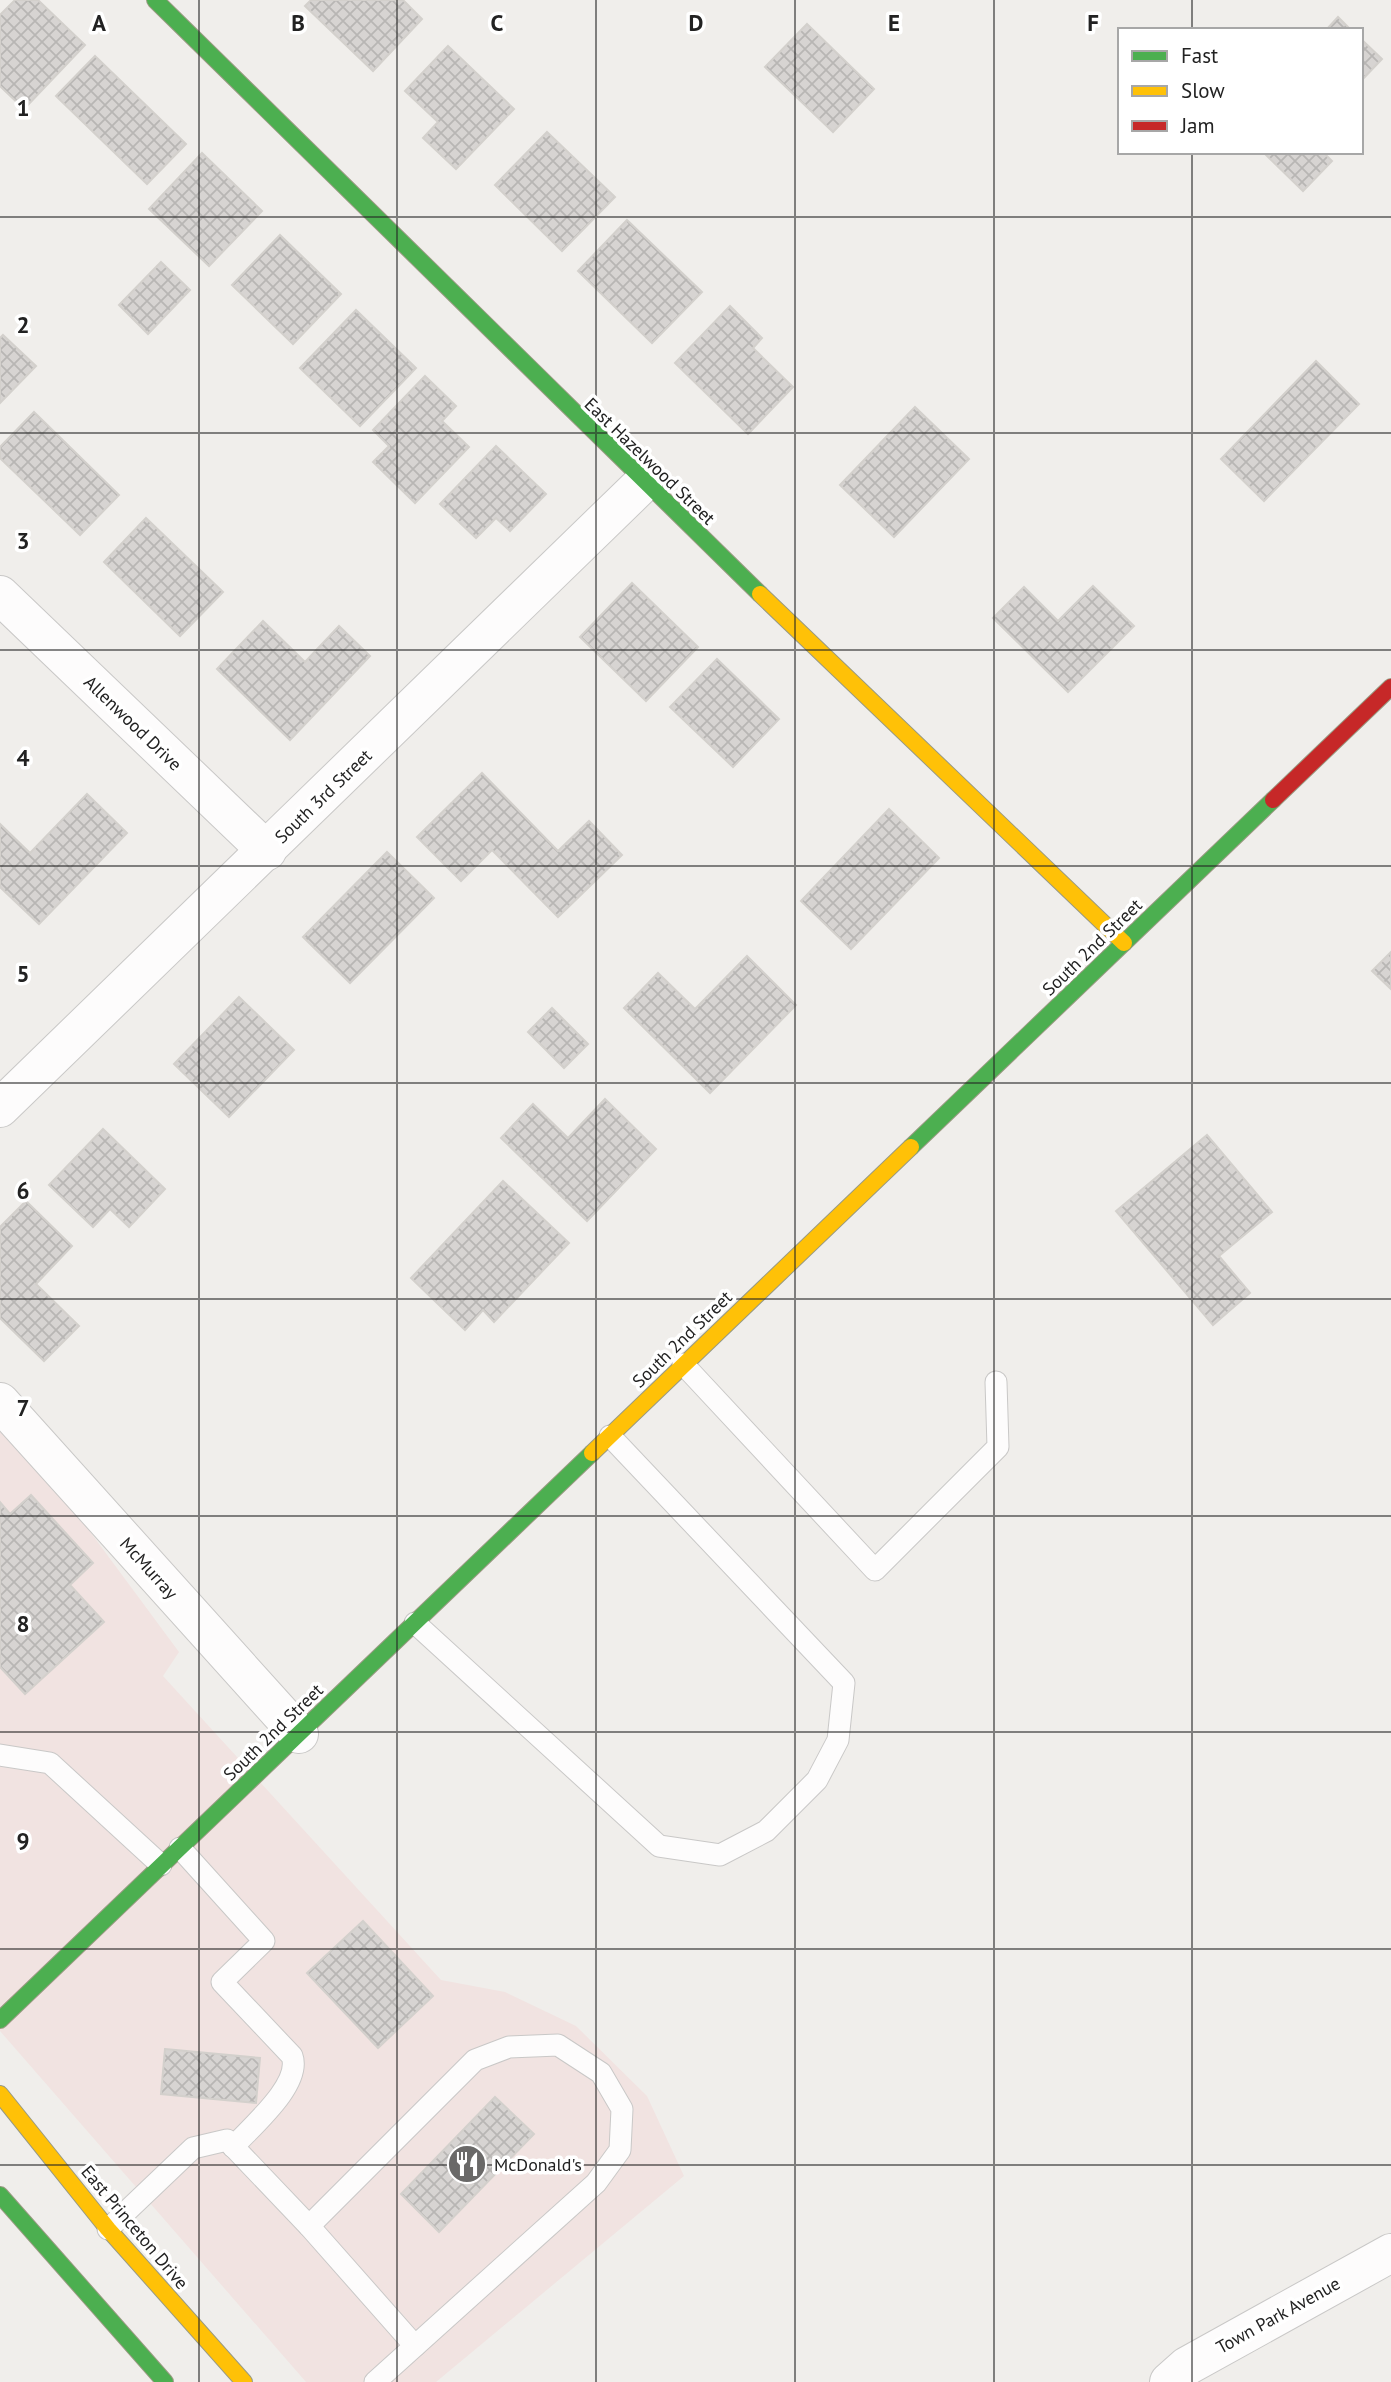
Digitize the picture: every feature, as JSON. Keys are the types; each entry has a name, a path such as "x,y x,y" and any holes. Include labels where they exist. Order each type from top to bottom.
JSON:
{"main road":[{"name":"East Hazelwood Street","path":"155,0 644,482 1124,943"},
{"name":"South 2nd Street","path":"0,2020 1391,687"},
{"name":"East Princeton Drive","path":"0,2094 108,2229 244,2382"},
{"path":"0,2194 165,2382"}],"street":[{"name":"South 3rd Street","path":"0,1108 644,482"},
{"name":"Allenwood Drive","path":"0,595 267,851"},
{"name":"McMurray","path":"0,1402 299,1734"},
{"name":"Town Park Avenue","path":"1169,2382 1187,2366 1391,2253"}],"lane":[{"path":"683,1364 875,1570 998,1447 996,1382"},
{"path":"415,1623 659,1846 720,1855 766,1830 817,1780 838,1740 844,1683 610,1436"},
{"path":"0,1755 50,1763 161,1865"},
{"path":"180,1848 264,1941 222,1982 292,2056 295,2064 291,2082 233,2147"},
{"path":"309,2226 475,2060 509,2047 558,2045 601,2073 622,2109 620,2150 596,2183 375,2382"},
{"path":"108,2229 193,2148 227,2140 309,2226 415,2346"}],"shaded area":[{"path":"0,1410 179,1652 163,1676 441,1980 505,1992 576,2026 647,2096 684,2176 436,2382 306,2382 0,2031"}],"building":[{"path":"15,0 38,0 85,45 24,109 0,86 0,15"},
{"path":"311,0 403,0 422,19 373,71 305,6"},
{"path":"1338,17 1349,28 1328,28"},
{"path":"807,24 874,89 833,132 765,67"},
{"path":"1363,41 1382,59 1363,79"},
{"path":"448,46 514,109 456,169 423,138 438,122 405,91"},
{"path":"95,56 186,144 147,184 56,96"},
{"path":"547,132 615,197 562,251 495,185"},
{"path":"202,153 262,211 209,266 149,209"},
{"path":"1265,154 1325,154 1332,161 1303,191"},
{"path":"627,220 702,292 652,343 578,271"},
{"path":"280,235 341,294 293,344 232,285"},
{"path":"161,262 190,290 148,334 119,305"},
{"path":"730,306 762,338 753,348 793,387 748,434 675,363"},
{"path":"356,310 416,368 360,426 300,368"},
{"path":"3,335 36,366 0,403 0,338"},
{"path":"1316,361 1359,404 1264,501 1221,459"},
{"path":"425,376 456,406 442,421 469,447 415,503 373,462 389,446 373,430"},
{"path":"915,407 969,459 894,537 840,485"},
{"path":"34,412 119,495 80,535 0,458 0,447"},
{"path":"496,446 546,494 510,531 496,518 476,538 440,504"},
{"path":"146,518 223,592 180,636 104,562"},
{"path":"632,583 698,647 646,701 580,637"},
{"path":"1093,586 1134,626 1068,692 993,618 1024,587 1058,621"},
{"path":"263,621 305,662 339,626 370,656 290,740 217,669"},
{"path":"717,659 779,719 733,767 670,707"},
{"path":"482,773 558,851 589,821 622,855 558,917 492,850 461,881 417,837"},
{"path":"87,794 127,833 39,924 0,887 0,824 30,853"},
{"path":"889,809 939,858 851,949 801,901"},
{"path":"387,852 434,898 350,983 303,937"},
{"path":"1391,952 1391,989 1372,971"},
{"path":"747,956 796,1005 710,1093 624,1008 658,973 695,1009"},
{"path":"239,997 294,1050 229,1117 174,1064"},
{"path":"552,1008 588,1044 564,1068 528,1032"},
{"path":"605,1099 656,1149 587,1221 501,1138 533,1104 568,1138"},
{"path":"103,1129 165,1189 129,1227 110,1209 93,1227 49,1185"},
{"path":"1207,1135 1272,1212 1219,1256 1250,1293 1213,1325 1116,1211"},
{"path":"503,1181 569,1243 494,1322 483,1310 465,1330 411,1278"},
{"path":"26,1201 72,1246 36,1284 79,1326 44,1361 0,1318 0,1227"},
{"path":"31,1495 93,1563 70,1585 104,1622 25,1694 0,1667 0,1502 10,1514"},
{"path":"363,1921 433,1996 378,2048 307,1973"},
{"path":"165,2049 260,2058 256,2103 161,2094"},
{"name":"McDonald's","path":"495,2097 534,2134 439,2232 401,2194"}],"traffic: fast":[{"path":"155,0 760,594"},
{"path":"911,1147 1273,800"},
{"path":"0,2020 592,1453"},
{"path":"0,2195 165,2382"}],"traffic: slow":[{"path":"760,594 1124,943"},
{"path":"592,1453 911,1147"},
{"path":"0,2094 108,2229 244,2382"}],"traffic: jam":[{"path":"1273,800 1391,687"}],"place":[{"name":"McDonald's","path":"467,2164"}]}
